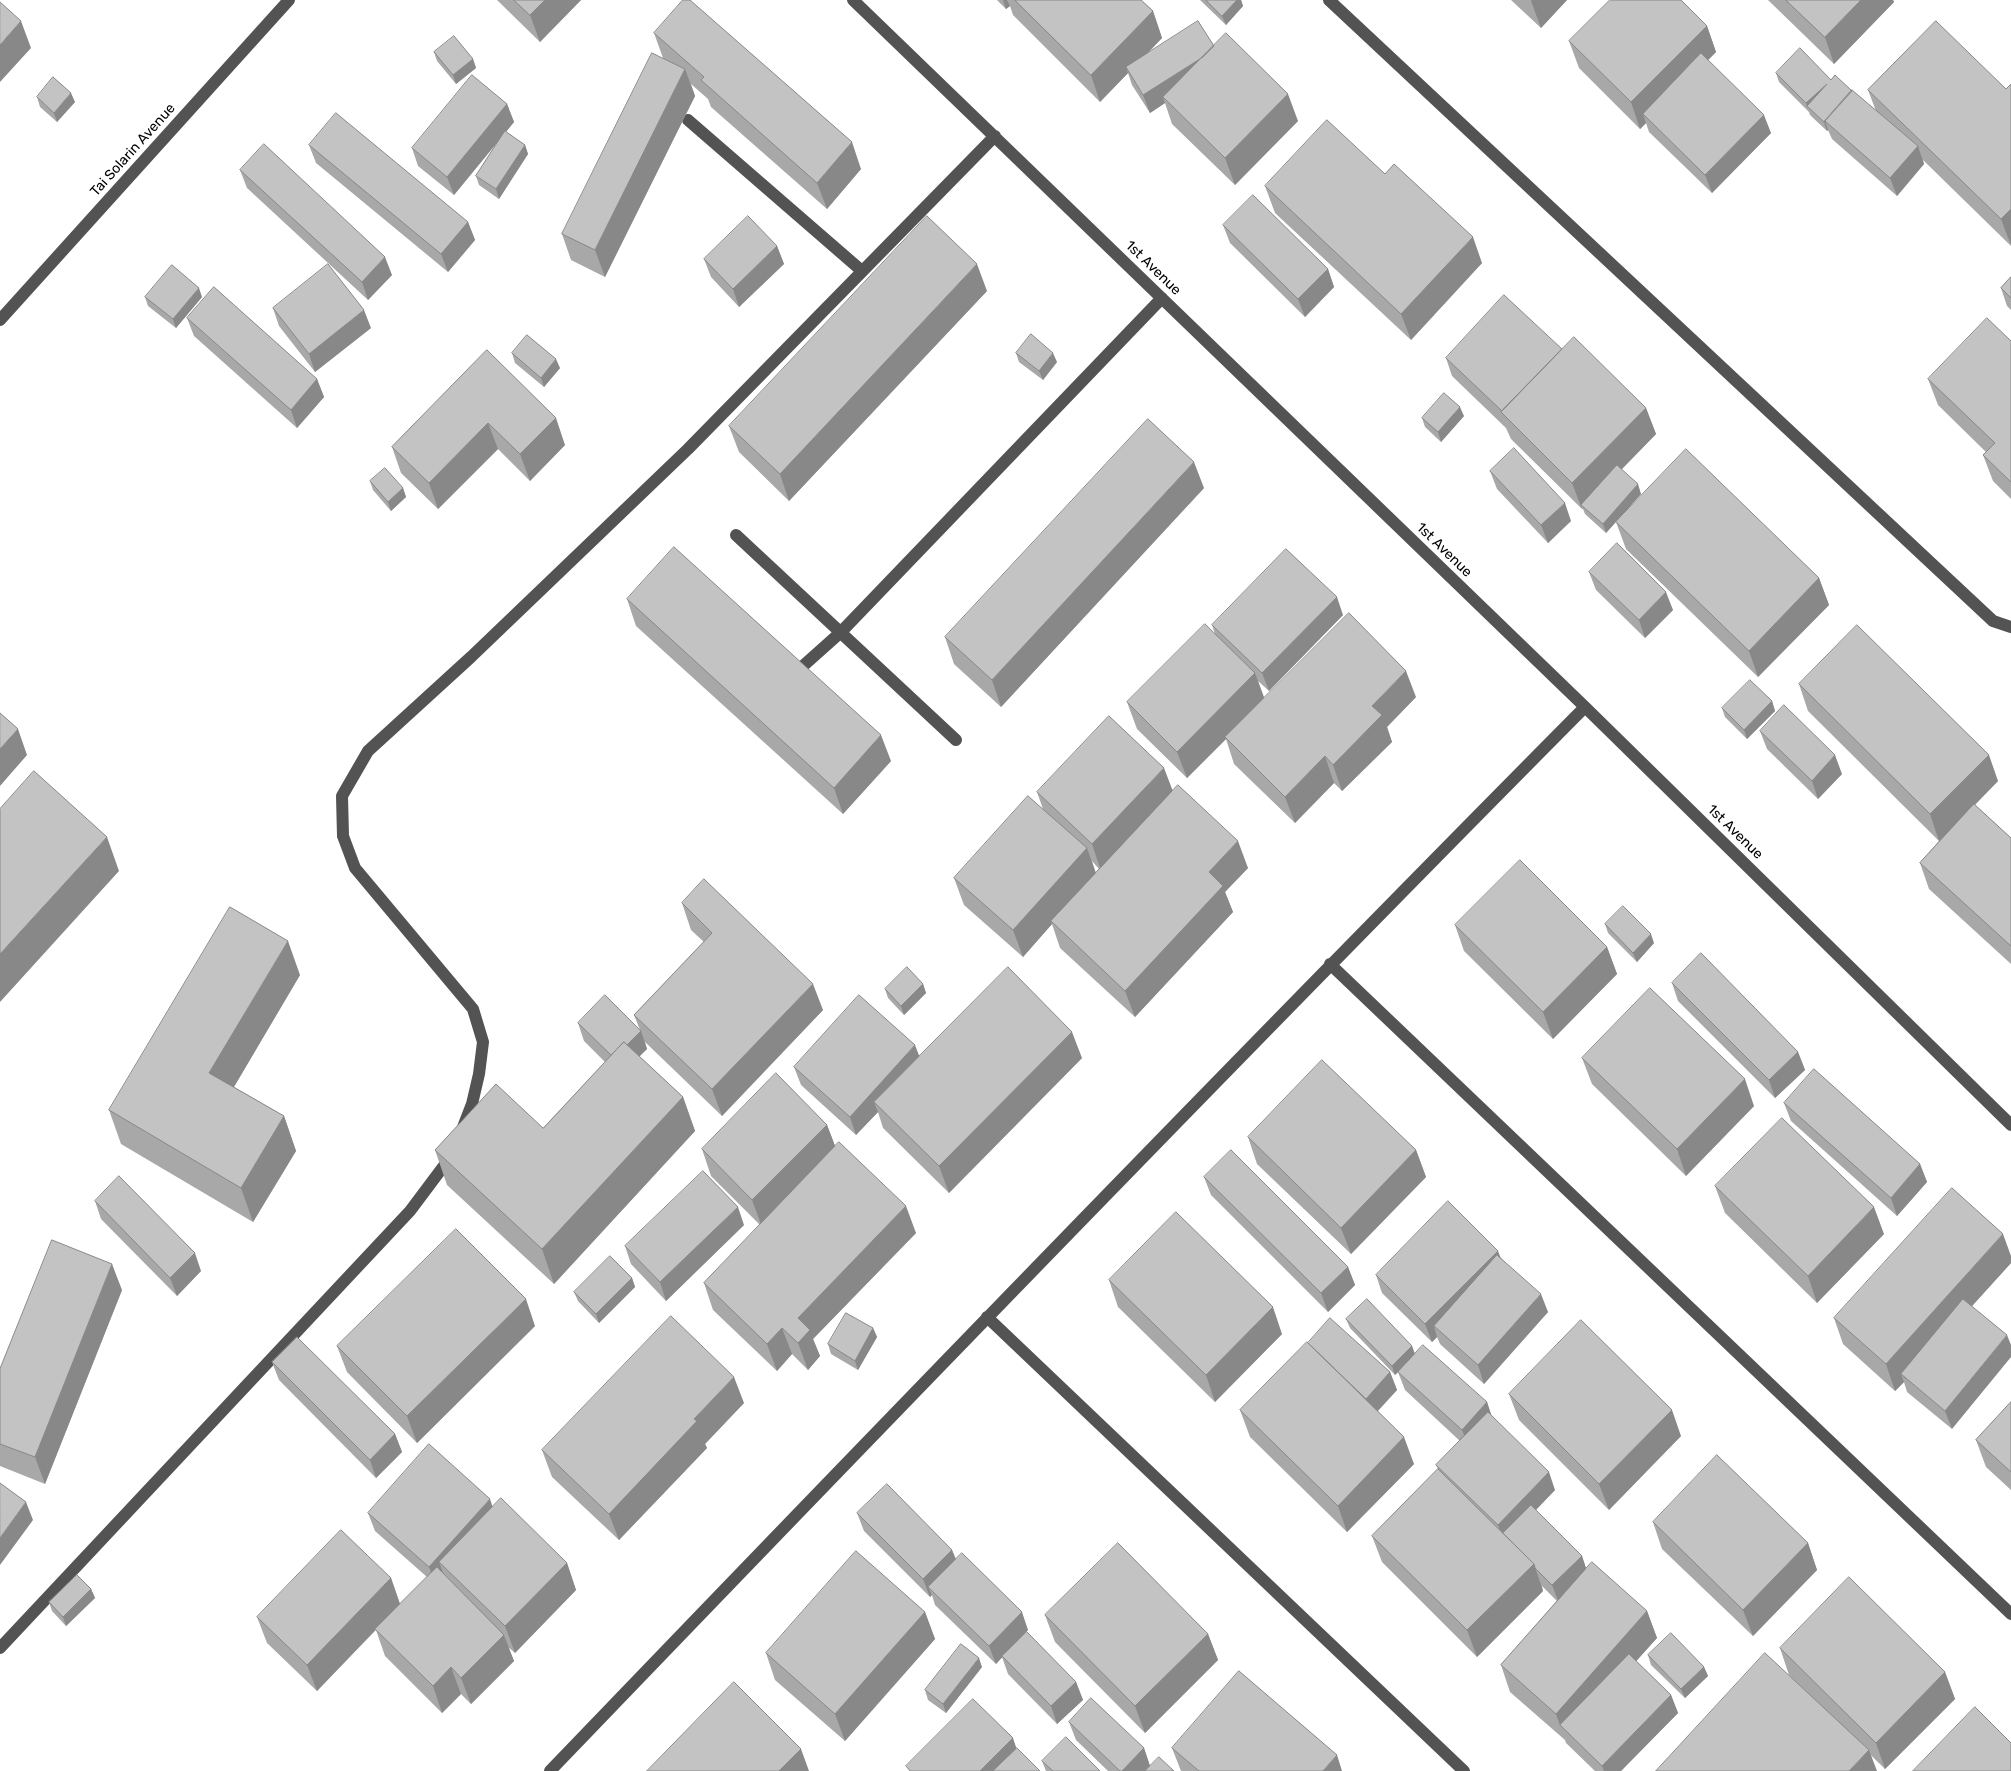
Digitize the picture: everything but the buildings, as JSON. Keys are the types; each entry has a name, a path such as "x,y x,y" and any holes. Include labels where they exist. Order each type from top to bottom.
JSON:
{"street":[{"name":"Tai Solarin Avenue","path":"0,320 289,0"},
{"name":"1st Avenue","path":"853,0 1585,707 2011,1125"},
{"path":"1329,0 1993,621 2011,627"},
{"path":"688,120 862,271"},
{"path":"0,1648 410,1211 451,1156 472,1104 479,1074 483,1042 474,1009 355,868 344,836 342,796 368,751 471,657 688,449 994,136"},
{"path":"794,674 841,632 1162,298"},
{"path":"736,535 956,740"},
{"path":"550,1771 1330,964 1585,707"},
{"path":"1330,964 2011,1614"},
{"path":"987,1317 1464,1771"}]}
